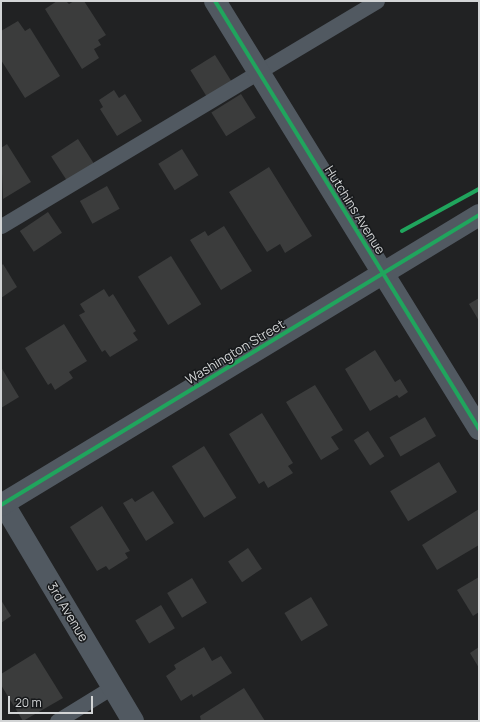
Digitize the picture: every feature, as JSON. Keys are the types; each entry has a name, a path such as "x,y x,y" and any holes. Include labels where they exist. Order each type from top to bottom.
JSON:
{"street":[{"name":"Hutchins Avenue","path":"215,1 479,429"},
{"name":"Washington Street","path":"2,504 479,215"},
{"name":"3rd Avenue","path":"2,504 132,721"}],"lane":[{"path":"1,226 377,1"},
{"path":"57,721 112,687"}],"building":[{"path":"57,1 66,1 69,4 74,1 84,1 106,35 98,40 101,45 94,49 99,58 82,69 45,9"},
{"path":"18,21 25,31 30,28 60,76 25,98 1,60 1,31"},
{"path":"215,55 231,81 207,97 190,70"},
{"path":"114,90 119,98 125,94 142,121 117,136 100,109 103,107 99,100"},
{"path":"241,94 256,118 226,136 211,113"},
{"path":"78,139 94,164 68,182 51,156"},
{"path":"7,144 31,182 3,199 1,148"},
{"path":"182,149 198,175 175,190 158,164"},
{"path":"269,167 312,236 285,253 280,244 267,252 229,192"},
{"path":"107,186 120,209 92,224 80,201"},
{"path":"48,212 62,233 34,252 20,231"},
{"path":"224,226 252,271 221,290 190,240 205,231 208,236"},
{"path":"171,256 201,304 168,325 138,277"},
{"path":"3,264 17,287 1,298 1,266"},
{"path":"104,289 109,297 113,294 136,331 133,333 138,340 110,357 105,350 102,352 79,315 85,312 80,304"},
{"path":"479,298 479,321 469,304"},
{"path":"64,324 87,361 69,372 73,378 55,390 51,383 48,385 25,348"},
{"path":"375,350 395,382 400,379 408,392 399,398 397,395 370,411 345,369"},
{"path":"1,367 19,397 1,408"},
{"path":"315,385 343,430 331,437 339,449 321,460 286,402"},
{"path":"262,413 293,463 288,466 293,473 268,488 264,481 259,484 229,434"},
{"path":"425,417 436,436 400,457 389,438"},
{"path":"368,431 384,456 370,465 354,440"},
{"path":"204,446 236,498 204,518 172,466"},
{"path":"439,462 457,492 408,521 390,491"},
{"path":"153,491 174,523 146,541 123,503 132,498 135,502"},
{"path":"102,506 130,551 125,553 128,558 109,570 106,566 97,571 70,527"},
{"path":"479,509 479,545 437,570 422,545"},
{"path":"248,548 262,569 242,582 228,561"},
{"path":"479,577 479,612 473,616 457,590"},
{"path":"192,578 207,603 182,618 167,593"},
{"path":"311,597 328,625 301,641 284,613"},
{"path":"1,600 11,616 1,623"},
{"path":"161,605 175,628 149,644 135,620"},
{"path":"204,647 212,661 221,656 232,673 193,697 192,694 181,701 166,676 176,669 174,665"},
{"path":"479,647 479,668 470,653"},
{"path":"35,653 63,698 23,721 1,685 1,674"},
{"path":"244,688 265,721 201,721 200,716"}],"cycle path":[{"path":"215,1 479,429"},
{"path":"402,231 479,189"},
{"path":"1,505 479,215"}]}
